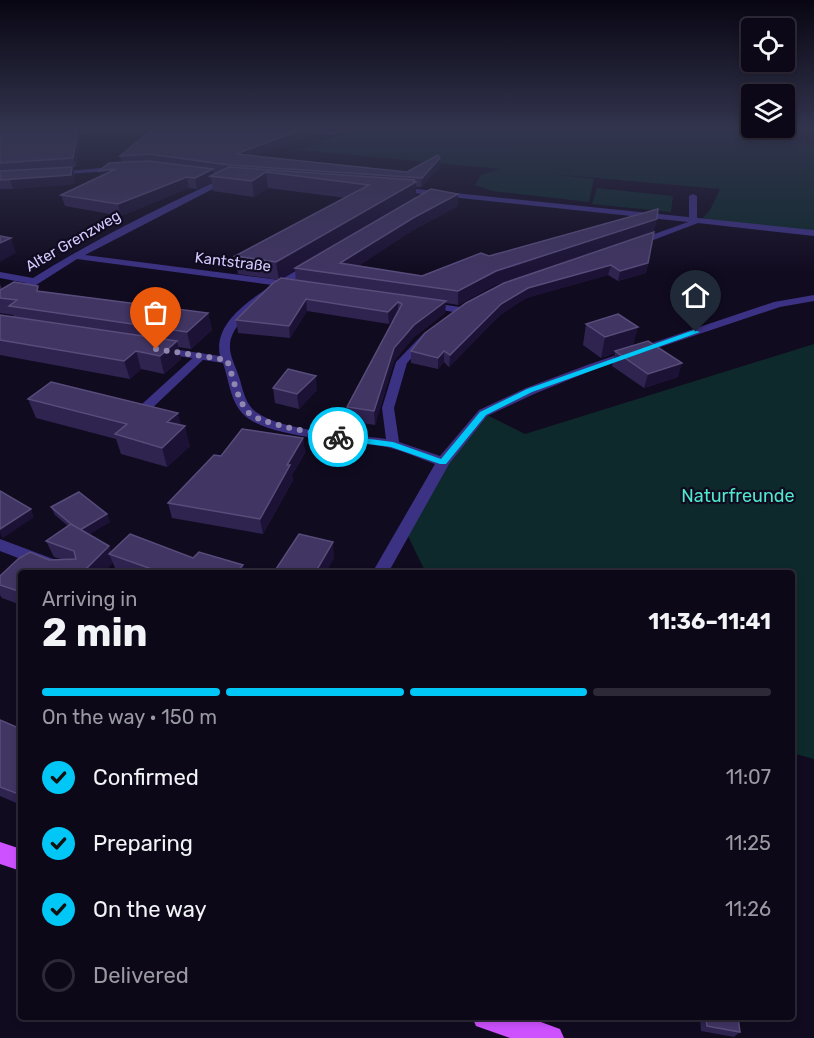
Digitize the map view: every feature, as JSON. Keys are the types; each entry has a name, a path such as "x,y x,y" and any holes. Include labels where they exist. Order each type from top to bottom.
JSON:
{"main road":[{"path":"0,852 18,859"},
{"path":"494,1020 551,1038"}],"street":[{"path":"221,176 241,178"},
{"name":"Alter Grenzweg","path":"0,305 33,281 144,217 230,178"},
{"path":"388,188 814,233"},
{"path":"414,205 434,193"},
{"path":"693,196 696,221"},
{"path":"622,248 696,221"},
{"name":"Kantstraße","path":"74,256 293,285"},
{"path":"322,260 255,300 229,330 224,344 227,360 242,402 249,414 280,425 336,437 393,445 443,462"},
{"path":"0,275 33,281"},
{"path":"382,570 443,462 483,413 530,391 778,304 814,298"},
{"path":"417,304 460,310"},
{"path":"393,445 388,408 402,362 419,341 436,329"},
{"path":"142,347 227,360"},
{"path":"122,405 144,409 201,356"},
{"path":"0,545 66,570"}],"green space":[{"path":"480,176 572,176 594,179 589,202 492,191 475,185"},
{"path":"579,176 814,176 814,233 700,221 710,210 720,189"},
{"path":"597,188 673,196 671,212 592,204"},
{"name":"Naturfreunde","path":"814,344 814,759 795,754 795,570 425,570 404,528 483,413 525,434"}],"building":[{"path":"0,176 51,176 0,180"},
{"path":"100,176 198,176 187,177 118,204 61,195"},
{"path":"214,176 259,176 252,181"},
{"path":"301,176 363,176 416,182 276,262 235,256 369,185"},
{"path":"431,189 458,194 413,218 340,263 422,276 481,253 489,256 658,209 657,219 496,271 458,291 295,268"},
{"path":"654,232 648,263 620,271 611,265 528,288 501,304 450,355 444,351 438,358 411,351 425,333 466,303 504,283"},
{"path":"0,236 11,238 0,243"},
{"path":"281,278 446,301 414,325 394,348 374,411 347,407 402,304 398,302 388,312 306,299 289,326 236,320"},
{"path":"14,282 38,286 37,291 208,313 187,332 9,306 17,300 0,298 0,290"},
{"path":"618,314 638,327 605,337 586,324"},
{"path":"0,315 177,341 160,356 136,351 124,361 0,340"},
{"path":"648,341 682,363 648,374 615,351"},
{"path":"288,369 316,376 297,394 273,388"},
{"path":"51,382 178,413 167,422 185,426 162,448 115,434 127,424 28,399"},
{"path":"242,429 303,438 260,519 168,503 214,455 221,456"},
{"path":"0,491 31,509 0,529"},
{"path":"79,492 107,514 80,530 51,507"},
{"path":"71,524 109,546 85,570 18,570 18,591 0,585 0,576 18,559 30,552 49,560 76,559 74,551 46,541"},
{"path":"130,534 193,558 199,552 243,565 239,570 154,570 109,554"},
{"path":"299,534 333,542 317,570 275,570"},
{"path":"0,720 18,728 18,794 0,787"},
{"path":"706,1020 738,1020 740,1032 707,1026"}],"way so far":[{"path":"156,349 227,360 242,402 249,414 280,425 338,437"}],"route":[{"path":"338,437 393,445 443,462 483,413 530,391 594,366 696,332"}]}
